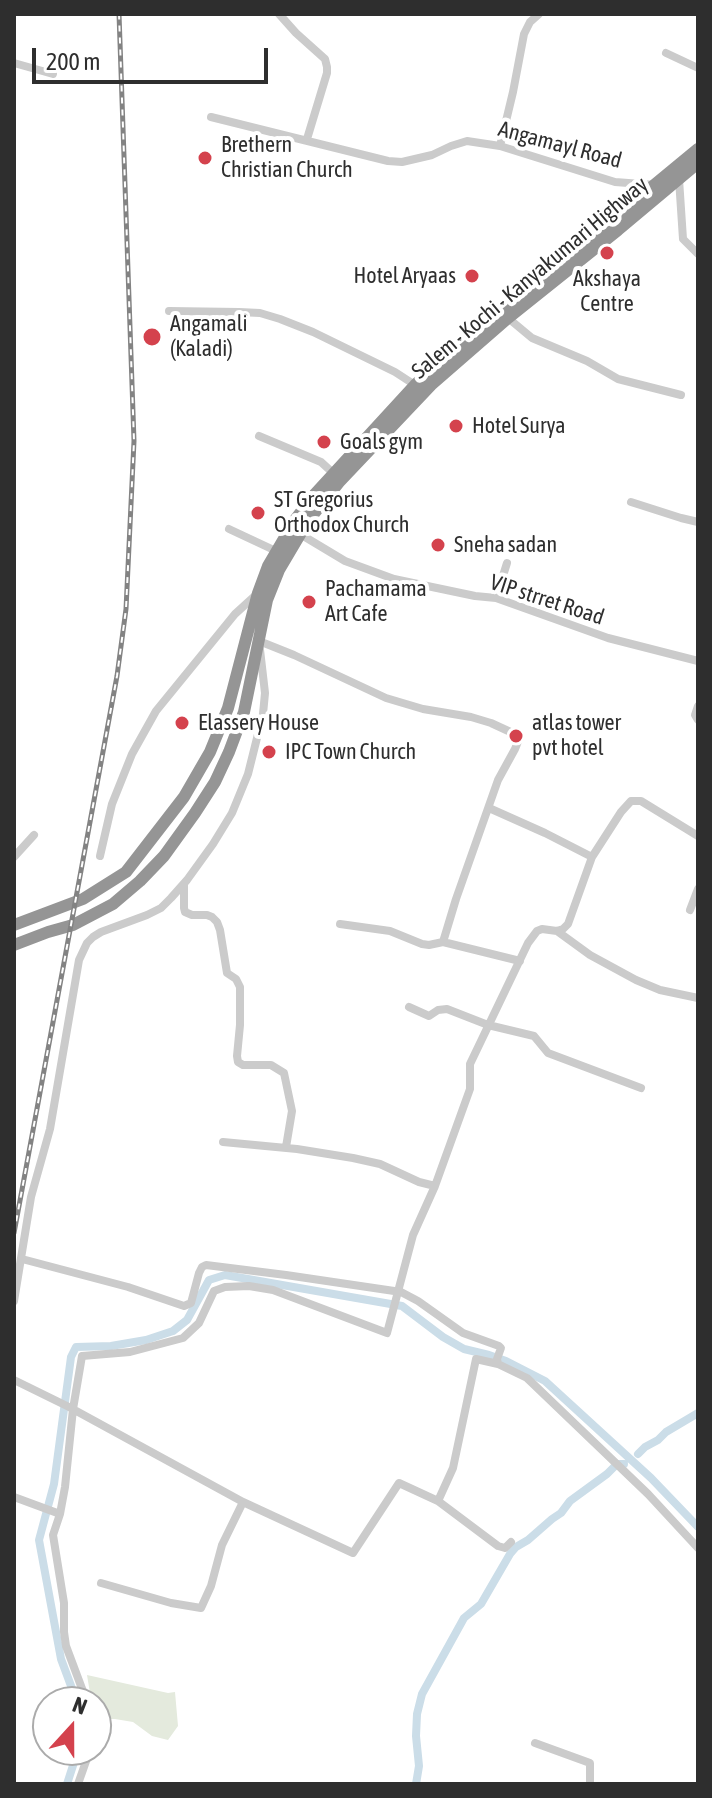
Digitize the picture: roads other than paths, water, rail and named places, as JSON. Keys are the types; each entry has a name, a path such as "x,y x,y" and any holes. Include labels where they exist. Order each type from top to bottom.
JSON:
{"highway":[{"name":"Salem - Kochi - Kanyakumari Highway","path":"14,925 83,899 126,872 184,797 210,752 228,708 258,593 276,551 295,520 431,385 662,187 698,149"},
{"name":"Salem - Kochi - Kanyakumari Highway","path":"14,945 73,925 113,904 164,856 195,813 215,782 244,712 267,600 279,570 336,477 415,385 441,361 662,187 679,179 698,163"}],"street":[{"path":"279,14 325,59 327,67 307,139"},
{"path":"500,146 524,34 539,14"},
{"path":"666,53 698,68"},
{"path":"14,63 53,74"},
{"name":"Angamayl Road","path":"211,117 388,161 402,162 432,155 467,141 500,146 615,182 662,187"},
{"path":"679,179 683,239 698,254"},
{"path":"169,311 260,313 280,319 395,372 415,385"},
{"path":"508,318 532,338 587,361 618,379 681,395"},
{"path":"259,436 321,462 336,477"},
{"path":"631,502 698,522"},
{"path":"229,529 276,551"},
{"name":"VIP strret Road","path":"300,534 345,561 394,579 496,598 608,638 698,661"},
{"path":"496,598 507,563"},
{"path":"100,856 112,804 132,754 156,711 235,614 258,593"},
{"path":"14,1301 31,1197 50,1129 79,960 87,943 101,932 161,908 184,883 232,813 260,732 264,704 259,641 386,698 423,709 471,717 513,732 519,739 501,772 443,942"},
{"path":"698,706 695,715 698,720"},
{"path":"81,1686 70,1660 64,1632 64,1603 53,1535 69,1463 71,1408 82,1356 130,1352 183,1338 199,1323 214,1291 220,1288 249,1286 273,1290 387,1333 413,1235 435,1186 470,1089 470,1064 537,931 557,931 568,924 592,857 631,801 641,801 698,836"},
{"path":"489,808 592,857"},
{"path":"14,857 34,835"},
{"path":"184,883 184,908 192,915 207,915 217,922 227,973 236,979 240,987 238,1062 243,1065 271,1065 284,1073 292,1111 286,1147"},
{"path":"690,910 698,889"},
{"path":"340,924 390,931 429,945 443,942 520,961"},
{"path":"557,931 590,955 636,980 660,990 698,998"},
{"path":"409,1007 429,1016 447,1009 488,1025 534,1036 548,1053 641,1088"},
{"path":"223,1142 286,1147 353,1158 380,1164 435,1186"},
{"path":"22,1259 128,1287 184,1306 191,1303 199,1273 206,1265 398,1292 418,1301 463,1333 499,1346 498,1358"},
{"path":"438,1501 453,1468 476,1359 498,1358 527,1378 613,1460 698,1548"},
{"path":"14,1380 243,1502 353,1553 399,1483 438,1501 498,1546 505,1548 511,1542"},
{"path":"14,1497 60,1514"},
{"path":"101,1583 171,1603 201,1608 211,1586 222,1545 243,1502"},
{"path":"535,1743 590,1763 590,1784"}],"waterway":[{"path":"71,1686 61,1659 39,1540 54,1484 71,1357 76,1347 111,1346 173,1331 187,1320 209,1280 225,1275 402,1306 464,1349 506,1361 545,1381 651,1478 698,1527"},
{"path":"638,1454 698,1413"},
{"path":"416,1784 419,1766 417,1714 422,1694 464,1618 481,1604 516,1547 617,1464 624,1464"},
{"path":"67,1784 73,1766"}],"railway":[{"path":"14,1233 117,676 126,609 134,441 119,14"}],"place":[{"name":"Brethern Christian Church","path":"205,158"},
{"name":"Akshaya Centre","path":"607,253"},
{"name":"Hotel Aryaas","path":"472,276"},
{"name":"Angamali (Kaladi)","path":"152,337"},
{"name":"Hotel Surya","path":"456,426"},
{"name":"Goals gym","path":"324,442"},
{"name":"ST Gregorius Orthodox Church","path":"258,513"},
{"name":"Sneha sadan","path":"438,545"},
{"name":"Pachamama Art Cafe","path":"309,602"},
{"name":"Elassery House","path":"182,723"},
{"name":"atlas tower pvt hotel","path":"516,736"},
{"name":"IPC Town Church","path":"269,752"}]}
